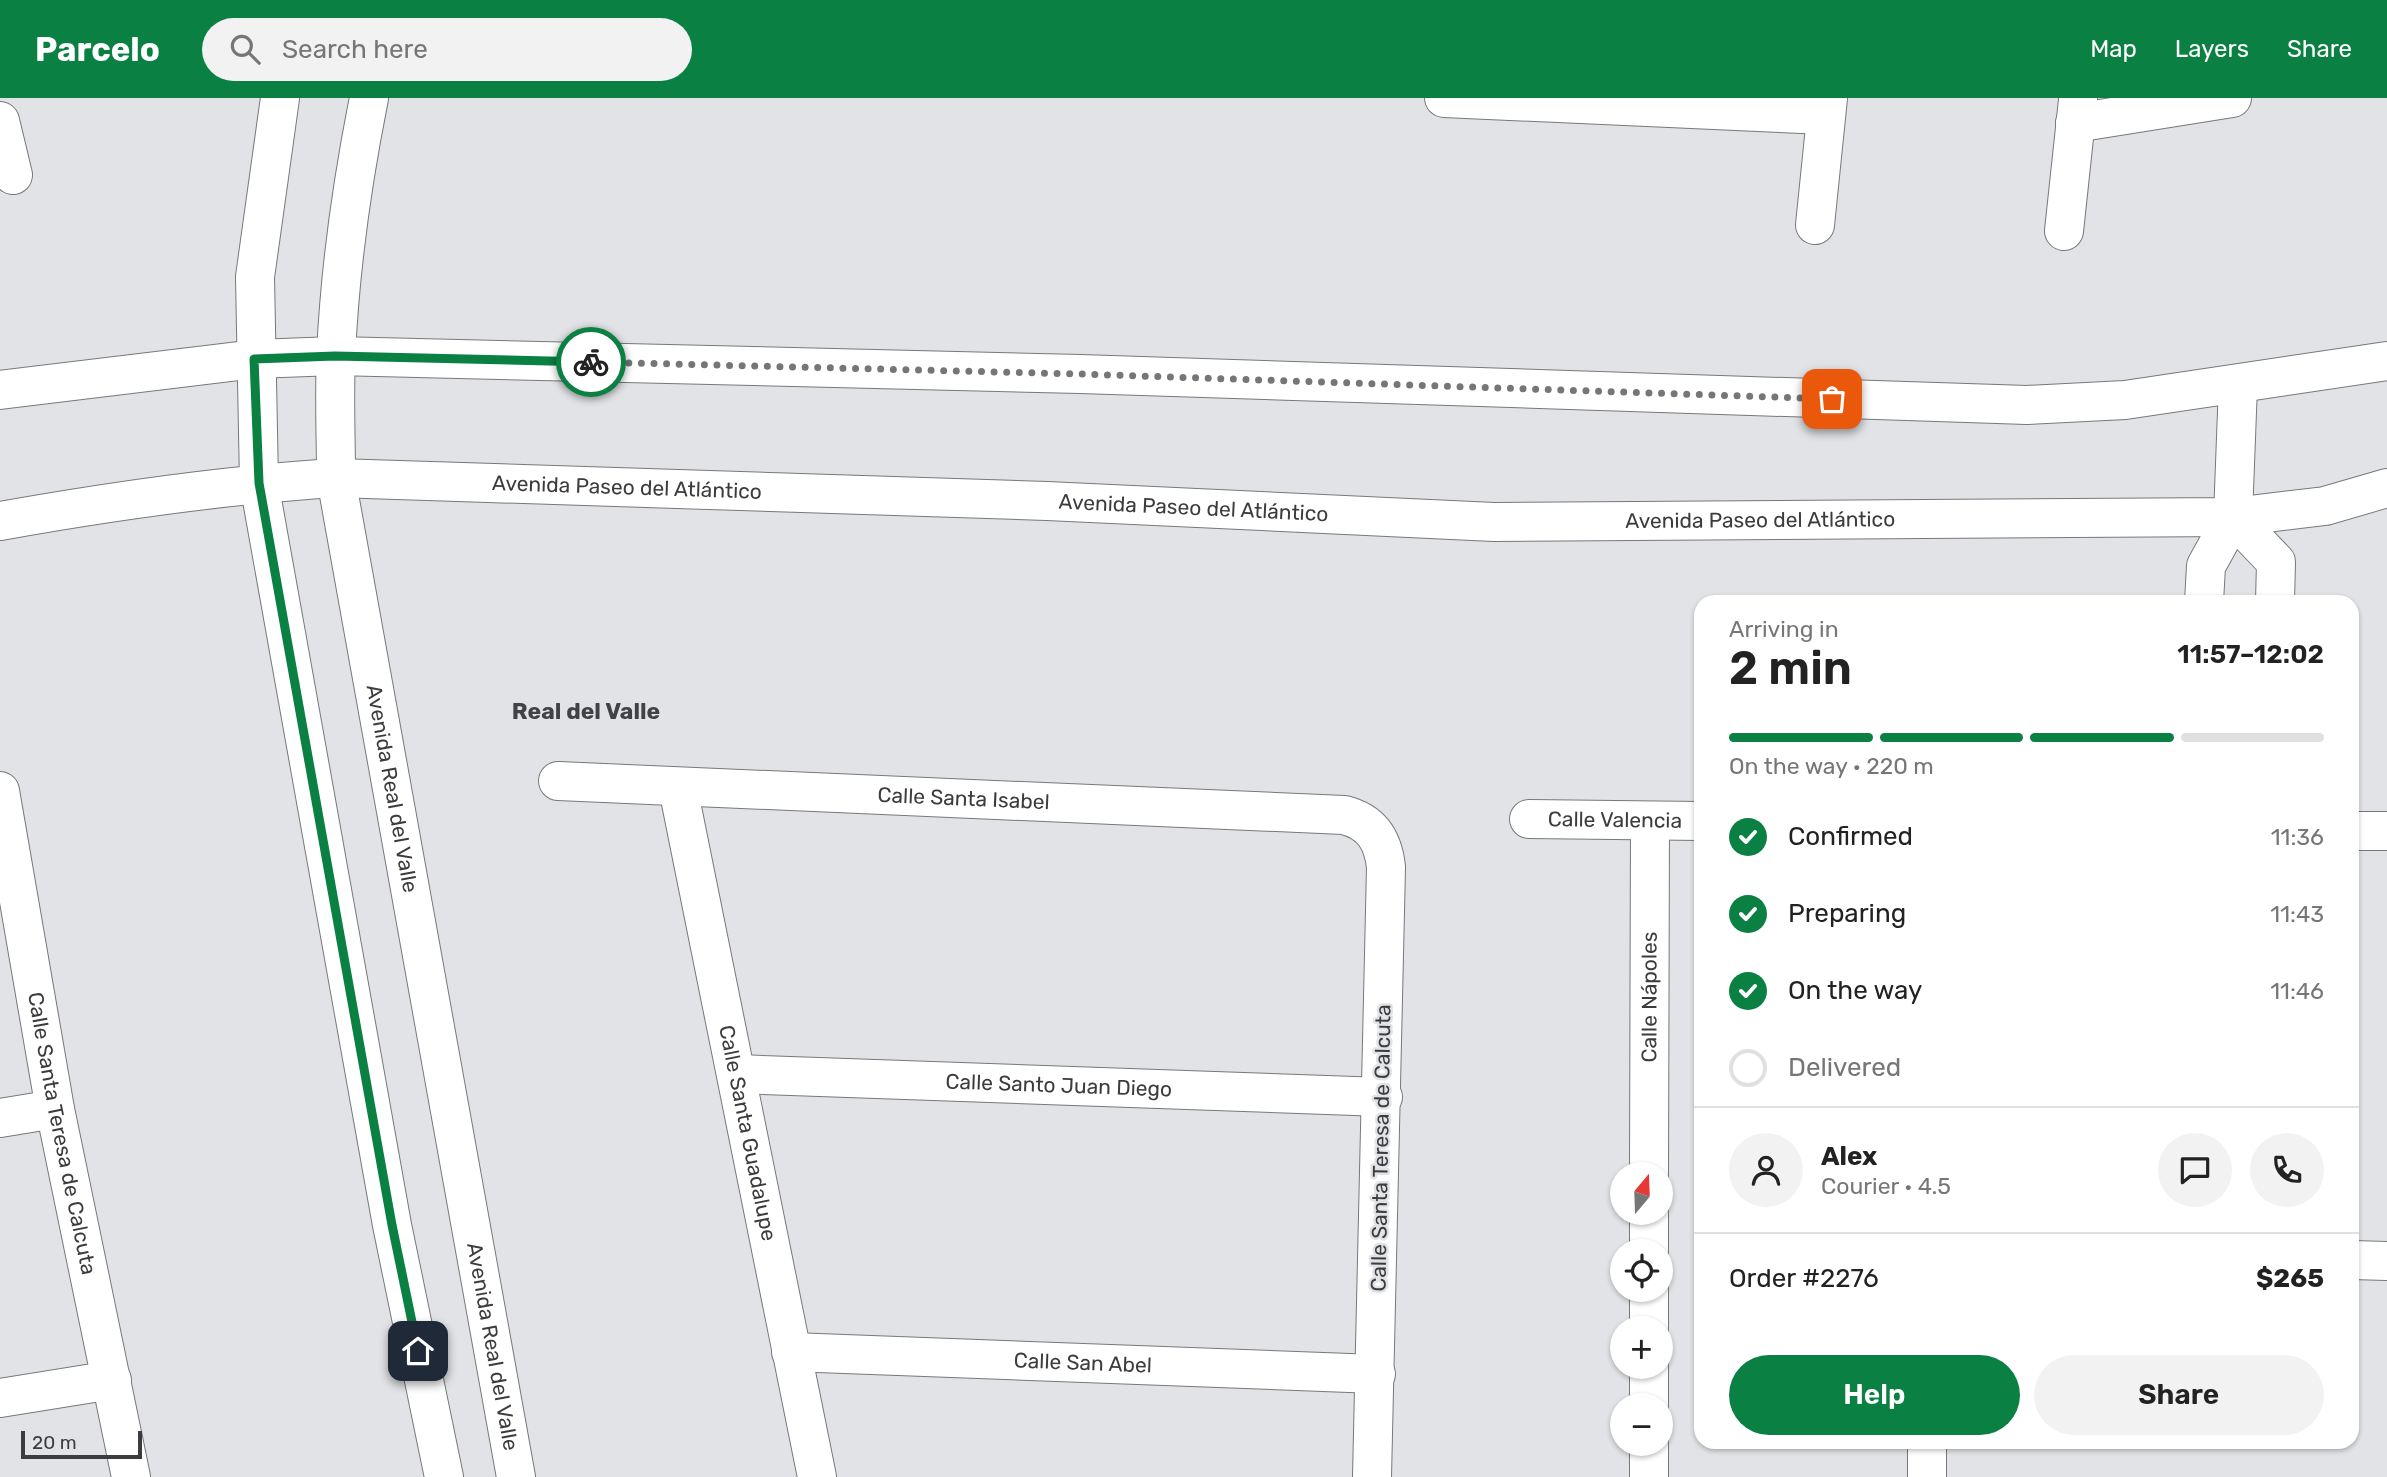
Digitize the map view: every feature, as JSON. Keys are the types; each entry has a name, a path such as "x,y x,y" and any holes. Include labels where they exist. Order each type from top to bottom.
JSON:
{"street":[{"path":"280,98 256,277 254,359 259,483 392,1225 444,1477"},
{"name":"Avenida Real del Valle","path":"369,98 352,184 335,356 336,478 516,1477"},
{"path":"1444,98 1827,106 1815,225"},
{"path":"2064,231 2077,111 2232,98"},
{"path":"0,121 13,175"},
{"path":"0,390 254,359 335,356 1094,374 2027,405 2125,400 2387,361"},
{"path":"2204,595 2206,566 2232,517 2238,385"},
{"name":"Avenida Paseo del Atlántico","path":"0,521 134,498 259,483 336,478 1061,502 1494,523 2232,517 2325,506 2387,488"},
{"path":"2232,517 2276,562 2274,595"},
{"name":"Calle Santa Isabel","path":"558,781 1344,815 1367,825"},
{"name":"Calle Santa Guadalupe","path":"678,788 817,1477"},
{"name":"Calle Santa Teresa de Calcuta","path":"0,791 3,836 55,1109 131,1477"},
{"name":"Calle Valencia","path":"1529,819 1694,821"},
{"name":"Calle Nápoles","path":"1649,1162 1650,821"},
{"name":"Calle Santa Teresa de Calcuta","path":"1367,825 1384,848 1386,867 1372,1477"},
{"path":"2359,831 2387,831"},
{"name":"Calle Santo Juan Diego","path":"737,1074 1382,1097"},
{"path":"0,1118 55,1109"},
{"path":"2359,1261 2387,1261"},
{"name":"Calle San Abel","path":"791,1352 1376,1374"},
{"path":"0,1398 112,1380"},
{"path":"1927,1449 1927,1477"},
{"path":"1649,1456 1649,1477"}],"way so far":[{"path":"591,362 1080,374 1832,399"}],"district":[{"name":"Real del Valle","path":"586,711"}],"route":[{"path":"418,1351 392,1225 259,483 254,359 335,356 591,362"}]}
